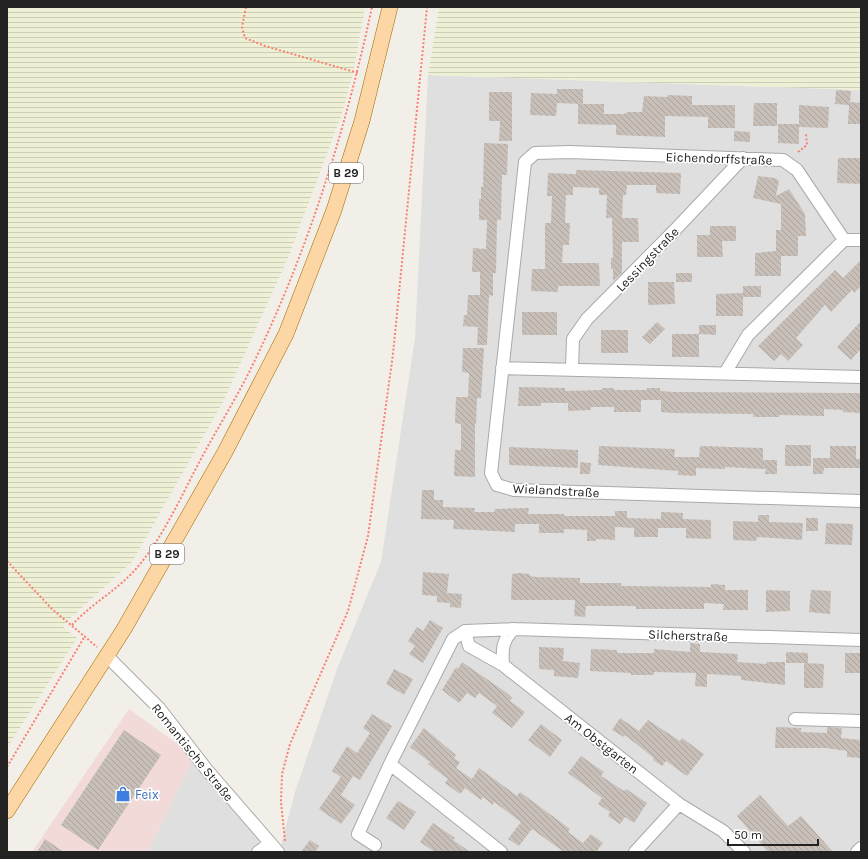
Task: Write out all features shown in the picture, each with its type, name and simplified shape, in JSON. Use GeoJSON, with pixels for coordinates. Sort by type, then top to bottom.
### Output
{"type":"FeatureCollection","features":[{"type":"Feature","properties":{"kind":"main road","name":"B 29"},"geometry":{"type":"LineString","coordinates":[[7,811],[106,654],[124,629],[202,493],[286,334],[334,210],[362,122],[390,7]]}},
{"type":"Feature","properties":{"kind":"street","name":"Wielandstraße"},"geometry":{"type":"LineString","coordinates":[[562,153],[535,153],[525,162],[492,473],[497,485],[514,490],[861,501]]}},
{"type":"Feature","properties":{"kind":"street","name":"Eichendorffstraße"},"geometry":{"type":"LineString","coordinates":[[562,153],[783,160],[797,170],[844,240]]}},
{"type":"Feature","properties":{"kind":"street","name":"Lessingstraße"},"geometry":{"type":"LineString","coordinates":[[572,369],[573,339],[587,319],[675,230],[743,158]]}},
{"type":"Feature","properties":{"kind":"street"},"geometry":{"type":"LineString","coordinates":[[725,373],[748,335],[844,240],[861,240]]}},
{"type":"Feature","properties":{"kind":"street"},"geometry":{"type":"LineString","coordinates":[[502,368],[861,377]]}},
{"type":"Feature","properties":{"kind":"street"},"geometry":{"type":"LineString","coordinates":[[503,665],[502,649],[507,635],[514,629]]}},
{"type":"Feature","properties":{"kind":"street","name":"Silcherstraße"},"geometry":{"type":"LineString","coordinates":[[465,631],[514,629],[861,640]]}},
{"type":"Feature","properties":{"kind":"street"},"geometry":{"type":"LineString","coordinates":[[375,845],[358,834],[390,764],[454,639],[465,631]]}},
{"type":"Feature","properties":{"kind":"street","name":"Am Obstgarten"},"geometry":{"type":"LineString","coordinates":[[465,631],[469,646],[503,665],[679,804],[723,830],[744,852]]}},
{"type":"Feature","properties":{"kind":"street","name":"Romantische Straße"},"geometry":{"type":"LineString","coordinates":[[106,654],[159,708],[184,743],[278,848]]}},
{"type":"Feature","properties":{"kind":"street"},"geometry":{"type":"LineString","coordinates":[[795,719],[861,721]]}},
{"type":"Feature","properties":{"kind":"street"},"geometry":{"type":"LineString","coordinates":[[390,764],[501,852]]}},
{"type":"Feature","properties":{"kind":"street"},"geometry":{"type":"LineString","coordinates":[[635,852],[679,804]]}},
{"type":"Feature","properties":{"kind":"street"},"geometry":{"type":"LineString","coordinates":[[258,852],[278,848]]}},
{"type":"Feature","properties":{"kind":"street"},"geometry":{"type":"LineString","coordinates":[[857,852],[861,848]]}},
{"type":"Feature","properties":{"kind":"path"},"geometry":{"type":"LineString","coordinates":[[246,7],[242,27],[245,38],[264,46],[358,73]]}},
{"type":"Feature","properties":{"kind":"path"},"geometry":{"type":"LineString","coordinates":[[72,626],[83,613],[112,593],[135,569],[159,536],[255,360],[297,261],[334,154],[358,73],[372,7]]}},
{"type":"Feature","properties":{"kind":"path"},"geometry":{"type":"LineString","coordinates":[[278,848],[283,836],[281,802],[282,774],[290,744],[348,611],[368,536],[393,354],[427,7]]}},
{"type":"Feature","properties":{"kind":"path"},"geometry":{"type":"LineString","coordinates":[[798,152],[807,145],[806,134]]}},
{"type":"Feature","properties":{"kind":"path"},"geometry":{"type":"LineString","coordinates":[[7,561],[52,609],[106,654]]}},
{"type":"Feature","properties":{"kind":"path"},"geometry":{"type":"LineString","coordinates":[[7,767],[85,636]]}},
{"type":"Feature","properties":{"kind":"shaded area"},"geometry":{"type":"Polygon","coordinates":[[[428,75],[861,90],[861,852],[148,852],[194,756],[281,845],[295,792],[337,669],[381,562],[415,338],[428,75]]]}},
{"type":"Feature","properties":{"kind":"shaded area"},"geometry":{"type":"Polygon","coordinates":[[[129,709],[194,756],[148,852],[32,852],[129,709]]]}},
{"type":"Feature","properties":{"kind":"green space"},"geometry":{"type":"Polygon","coordinates":[[[7,7],[365,7],[353,74],[341,116],[288,258],[223,402],[132,562],[62,626],[77,638],[7,748],[7,7]]]}},
{"type":"Feature","properties":{"kind":"green space"},"geometry":{"type":"Polygon","coordinates":[[[439,7],[861,7],[861,90],[428,75],[439,7]]]}},
{"type":"Feature","properties":{"kind":"building"},"geometry":{"type":"Polygon","coordinates":[[[557,89],[583,89],[583,104],[557,103],[556,116],[530,115],[531,93],[557,94],[557,89]]]}},
{"type":"Feature","properties":{"kind":"building"},"geometry":{"type":"Polygon","coordinates":[[[836,90],[851,91],[850,102],[861,103],[861,124],[848,124],[849,105],[835,104],[836,90]]]}},
{"type":"Feature","properties":{"kind":"building"},"geometry":{"type":"Polygon","coordinates":[[[489,92],[512,92],[512,141],[499,141],[500,121],[489,121],[489,92]]]}},
{"type":"Feature","properties":{"kind":"building"},"geometry":{"type":"Polygon","coordinates":[[[668,95],[692,96],[692,105],[735,105],[735,128],[708,128],[708,117],[665,116],[665,137],[616,135],[616,125],[578,124],[578,104],[604,104],[604,114],[624,114],[628,112],[642,112],[644,96],[667,97],[668,95]]]}},
{"type":"Feature","properties":{"kind":"building"},"geometry":{"type":"Polygon","coordinates":[[[754,103],[777,103],[777,126],[753,126],[754,103]]]}},
{"type":"Feature","properties":{"kind":"building"},"geometry":{"type":"Polygon","coordinates":[[[799,105],[829,107],[828,128],[799,127],[799,144],[778,143],[778,124],[799,124],[799,105]]]}},
{"type":"Feature","properties":{"kind":"building"},"geometry":{"type":"Polygon","coordinates":[[[734,131],[750,132],[750,142],[734,141],[734,131]]]}},
{"type":"Feature","properties":{"kind":"building"},"geometry":{"type":"Polygon","coordinates":[[[484,143],[508,144],[507,175],[502,175],[501,220],[497,220],[496,273],[493,273],[493,296],[489,295],[487,345],[477,345],[478,327],[463,326],[464,315],[467,315],[468,295],[480,295],[480,272],[472,272],[473,248],[486,249],[487,220],[479,220],[479,199],[481,199],[481,187],[483,187],[484,143]]]}},
{"type":"Feature","properties":{"kind":"building"},"geometry":{"type":"Polygon","coordinates":[[[838,158],[861,158],[861,184],[837,183],[838,158]]]}},
{"type":"Feature","properties":{"kind":"building"},"geometry":{"type":"Polygon","coordinates":[[[576,170],[681,173],[680,194],[656,193],[656,185],[627,185],[626,195],[623,195],[622,218],[638,218],[639,242],[622,242],[622,273],[613,281],[613,269],[611,269],[611,258],[613,258],[612,218],[606,218],[607,195],[599,195],[599,188],[573,187],[573,195],[566,195],[565,223],[570,223],[569,245],[563,245],[562,263],[599,263],[600,286],[558,286],[558,292],[531,291],[532,269],[545,269],[545,223],[551,223],[552,196],[547,196],[548,173],[576,174],[576,170]]]}},
{"type":"Feature","properties":{"kind":"building"},"geometry":{"type":"Polygon","coordinates":[[[758,176],[775,178],[779,181],[776,196],[789,189],[805,214],[806,236],[798,236],[798,256],[781,256],[781,276],[755,276],[755,253],[776,251],[776,230],[781,230],[781,204],[753,198],[758,176]]]}},
{"type":"Feature","properties":{"kind":"building"},"geometry":{"type":"Polygon","coordinates":[[[710,226],[736,226],[736,241],[722,241],[723,257],[697,257],[697,235],[710,235],[710,226]]]}},
{"type":"Feature","properties":{"kind":"building"},"geometry":{"type":"Polygon","coordinates":[[[861,260],[861,286],[854,293],[852,290],[831,312],[825,305],[796,338],[803,345],[788,361],[781,354],[774,361],[758,346],[835,270],[843,278],[861,260]]]}},
{"type":"Feature","properties":{"kind":"building"},"geometry":{"type":"Polygon","coordinates":[[[676,273],[692,273],[692,282],[676,282],[676,273]]]}},
{"type":"Feature","properties":{"kind":"building"},"geometry":{"type":"Polygon","coordinates":[[[648,282],[674,282],[675,304],[648,305],[648,282]]]}},
{"type":"Feature","properties":{"kind":"building"},"geometry":{"type":"Polygon","coordinates":[[[743,286],[761,286],[761,297],[743,297],[743,316],[716,316],[716,294],[743,293],[743,286]]]}},
{"type":"Feature","properties":{"kind":"building"},"geometry":{"type":"Polygon","coordinates":[[[522,312],[557,312],[557,335],[522,335],[522,312]]]}},
{"type":"Feature","properties":{"kind":"building"},"geometry":{"type":"Polygon","coordinates":[[[861,321],[861,349],[851,360],[837,347],[861,321]]]}},
{"type":"Feature","properties":{"kind":"building"},"geometry":{"type":"Polygon","coordinates":[[[657,322],[665,329],[650,344],[642,337],[657,322]]]}},
{"type":"Feature","properties":{"kind":"building"},"geometry":{"type":"Polygon","coordinates":[[[699,325],[716,325],[716,335],[699,334],[699,325]]]}},
{"type":"Feature","properties":{"kind":"building"},"geometry":{"type":"Polygon","coordinates":[[[601,330],[628,330],[628,353],[601,353],[601,330]]]}},
{"type":"Feature","properties":{"kind":"building"},"geometry":{"type":"Polygon","coordinates":[[[672,334],[699,334],[699,357],[672,357],[672,334]]]}},
{"type":"Feature","properties":{"kind":"building"},"geometry":{"type":"Polygon","coordinates":[[[463,348],[484,348],[481,398],[477,398],[475,424],[475,477],[454,476],[455,450],[461,450],[461,424],[455,423],[456,397],[468,397],[469,373],[462,372],[463,348]]]}},
{"type":"Feature","properties":{"kind":"building"},"geometry":{"type":"Polygon","coordinates":[[[519,387],[565,388],[565,391],[602,390],[602,388],[614,388],[614,390],[647,390],[647,388],[660,388],[660,391],[675,392],[861,393],[861,413],[824,409],[824,416],[779,415],[779,417],[753,417],[753,414],[674,413],[661,412],[661,400],[641,400],[641,412],[614,412],[614,407],[591,407],[591,410],[568,411],[568,403],[541,403],[541,406],[518,406],[519,387]]]}},
{"type":"Feature","properties":{"kind":"building"},"geometry":{"type":"Polygon","coordinates":[[[785,445],[811,445],[811,466],[785,466],[785,445]]]}},
{"type":"Feature","properties":{"kind":"building"},"geometry":{"type":"Polygon","coordinates":[[[599,446],[675,449],[674,457],[699,457],[700,446],[763,448],[763,460],[777,460],[777,474],[765,474],[766,469],[725,467],[725,469],[696,468],[696,476],[678,475],[678,471],[598,465],[599,446]]]}},
{"type":"Feature","properties":{"kind":"building"},"geometry":{"type":"Polygon","coordinates":[[[830,446],[856,446],[856,459],[861,459],[861,468],[824,468],[823,474],[813,474],[813,458],[830,458],[830,446]]]}},
{"type":"Feature","properties":{"kind":"building"},"geometry":{"type":"Polygon","coordinates":[[[509,447],[578,450],[578,468],[509,465],[509,447]]]}},
{"type":"Feature","properties":{"kind":"building"},"geometry":{"type":"Polygon","coordinates":[[[580,462],[591,463],[590,474],[580,474],[580,462]]]}},
{"type":"Feature","properties":{"kind":"building"},"geometry":{"type":"Polygon","coordinates":[[[422,490],[434,490],[434,500],[443,500],[443,507],[475,508],[474,512],[494,512],[495,509],[529,508],[528,514],[615,516],[615,511],[627,511],[627,518],[661,519],[661,512],[683,513],[683,519],[711,520],[711,539],[686,538],[686,528],[658,528],[658,537],[634,537],[634,528],[615,527],[615,540],[596,539],[596,541],[587,541],[587,530],[564,529],[564,533],[539,533],[539,524],[515,524],[515,532],[453,529],[454,520],[421,519],[422,490]]]}},
{"type":"Feature","properties":{"kind":"building"},"geometry":{"type":"Polygon","coordinates":[[[758,515],[769,515],[769,522],[803,523],[802,540],[757,537],[756,541],[733,540],[733,521],[758,522],[758,515]]]}},
{"type":"Feature","properties":{"kind":"building"},"geometry":{"type":"Polygon","coordinates":[[[806,518],[818,518],[818,531],[806,531],[806,518]]]}},
{"type":"Feature","properties":{"kind":"building"},"geometry":{"type":"Polygon","coordinates":[[[826,523],[853,524],[852,545],[825,544],[826,523]]]}},
{"type":"Feature","properties":{"kind":"building"},"geometry":{"type":"Polygon","coordinates":[[[423,572],[449,574],[447,593],[462,594],[461,608],[450,607],[450,603],[437,602],[437,596],[422,595],[423,572]]]}},
{"type":"Feature","properties":{"kind":"building"},"geometry":{"type":"Polygon","coordinates":[[[512,574],[530,574],[530,576],[537,577],[580,578],[580,583],[621,583],[621,586],[711,587],[711,584],[725,585],[725,590],[748,590],[748,610],[723,610],[724,604],[704,603],[704,609],[636,609],[636,606],[586,606],[585,617],[574,616],[575,600],[511,600],[512,574]]]}},
{"type":"Feature","properties":{"kind":"building"},"geometry":{"type":"Polygon","coordinates":[[[766,590],[790,591],[790,611],[766,612],[766,590]]]}},
{"type":"Feature","properties":{"kind":"building"},"geometry":{"type":"Polygon","coordinates":[[[811,590],[831,591],[830,614],[809,612],[811,590]]]}},
{"type":"Feature","properties":{"kind":"building"},"geometry":{"type":"Polygon","coordinates":[[[430,620],[443,628],[423,663],[409,654],[415,646],[408,641],[417,627],[423,631],[430,620]]]}},
{"type":"Feature","properties":{"kind":"building"},"geometry":{"type":"Polygon","coordinates":[[[690,643],[700,644],[700,652],[738,654],[737,662],[766,664],[766,662],[785,662],[785,685],[741,680],[741,676],[707,674],[707,687],[695,686],[696,673],[654,672],[654,675],[631,675],[631,673],[590,671],[591,649],[617,650],[617,653],[654,653],[654,649],[690,652],[690,643]]]}},
{"type":"Feature","properties":{"kind":"building"},"geometry":{"type":"Polygon","coordinates":[[[539,647],[564,648],[563,661],[580,663],[578,678],[554,676],[554,670],[539,669],[539,647]]]}},
{"type":"Feature","properties":{"kind":"building"},"geometry":{"type":"Polygon","coordinates":[[[786,652],[808,653],[808,663],[786,663],[786,652]]]}},
{"type":"Feature","properties":{"kind":"building"},"geometry":{"type":"Polygon","coordinates":[[[845,653],[861,653],[861,673],[845,673],[845,653]]]}},
{"type":"Feature","properties":{"kind":"building"},"geometry":{"type":"Polygon","coordinates":[[[462,662],[507,693],[512,698],[510,701],[525,712],[512,728],[492,713],[497,706],[479,693],[475,698],[467,693],[459,703],[442,690],[456,667],[458,669],[462,662]]]}},
{"type":"Feature","properties":{"kind":"building"},"geometry":{"type":"Polygon","coordinates":[[[804,663],[824,664],[823,688],[804,688],[804,663]]]}},
{"type":"Feature","properties":{"kind":"building"},"geometry":{"type":"Polygon","coordinates":[[[394,669],[413,679],[404,695],[386,684],[394,669]]]}},
{"type":"Feature","properties":{"kind":"building"},"geometry":{"type":"Polygon","coordinates":[[[372,714],[392,726],[360,780],[353,776],[341,795],[355,805],[341,824],[319,809],[341,777],[332,771],[347,746],[357,753],[370,733],[363,728],[372,714]]]}},
{"type":"Feature","properties":{"kind":"building"},"geometry":{"type":"Polygon","coordinates":[[[620,718],[639,731],[648,720],[680,741],[682,738],[704,754],[687,776],[666,761],[662,766],[625,735],[624,737],[612,730],[620,718]]]}},
{"type":"Feature","properties":{"kind":"building"},"geometry":{"type":"Polygon","coordinates":[[[541,724],[562,740],[550,757],[528,740],[541,724]]]}},
{"type":"Feature","properties":{"kind":"building"},"geometry":{"type":"Polygon","coordinates":[[[776,727],[801,728],[801,732],[827,733],[827,727],[842,728],[841,738],[861,740],[861,758],[847,757],[847,751],[826,748],[775,748],[776,727]]]}},
{"type":"Feature","properties":{"kind":"building"},"geometry":{"type":"Polygon","coordinates":[[[424,728],[456,755],[454,758],[460,762],[456,768],[472,779],[479,768],[517,796],[520,792],[570,829],[568,832],[583,843],[591,834],[603,843],[596,852],[564,852],[532,829],[519,846],[508,839],[521,822],[494,802],[493,805],[483,797],[481,800],[465,788],[460,794],[445,783],[448,779],[428,764],[430,762],[410,747],[424,728]]]}},
{"type":"Feature","properties":{"kind":"building"},"geometry":{"type":"Polygon","coordinates":[[[124,730],[161,755],[98,850],[61,825],[124,730]]]}},
{"type":"Feature","properties":{"kind":"building"},"geometry":{"type":"Polygon","coordinates":[[[581,756],[604,772],[601,776],[624,791],[626,789],[647,803],[634,823],[625,817],[620,824],[608,816],[610,812],[598,804],[602,798],[568,773],[581,756]]]}},
{"type":"Feature","properties":{"kind":"building"},"geometry":{"type":"Polygon","coordinates":[[[760,795],[788,826],[801,816],[833,852],[768,852],[737,816],[760,795]]]}},
{"type":"Feature","properties":{"kind":"building"},"geometry":{"type":"Polygon","coordinates":[[[398,801],[416,812],[404,830],[386,818],[398,801]]]}},
{"type":"Feature","properties":{"kind":"building"},"geometry":{"type":"Polygon","coordinates":[[[433,823],[455,838],[453,840],[470,852],[435,852],[420,842],[433,823]]]}},
{"type":"Feature","properties":{"kind":"building"},"geometry":{"type":"Polygon","coordinates":[[[45,839],[64,852],[37,852],[45,839]]]}},
{"type":"Feature","properties":{"kind":"building"},"geometry":{"type":"Polygon","coordinates":[[[310,840],[319,846],[315,852],[301,852],[310,840]]]}},
{"type":"Feature","properties":{"kind":"place","name":"Feix"},"geometry":{"type":"Point","coordinates":[123,794]}}]}
